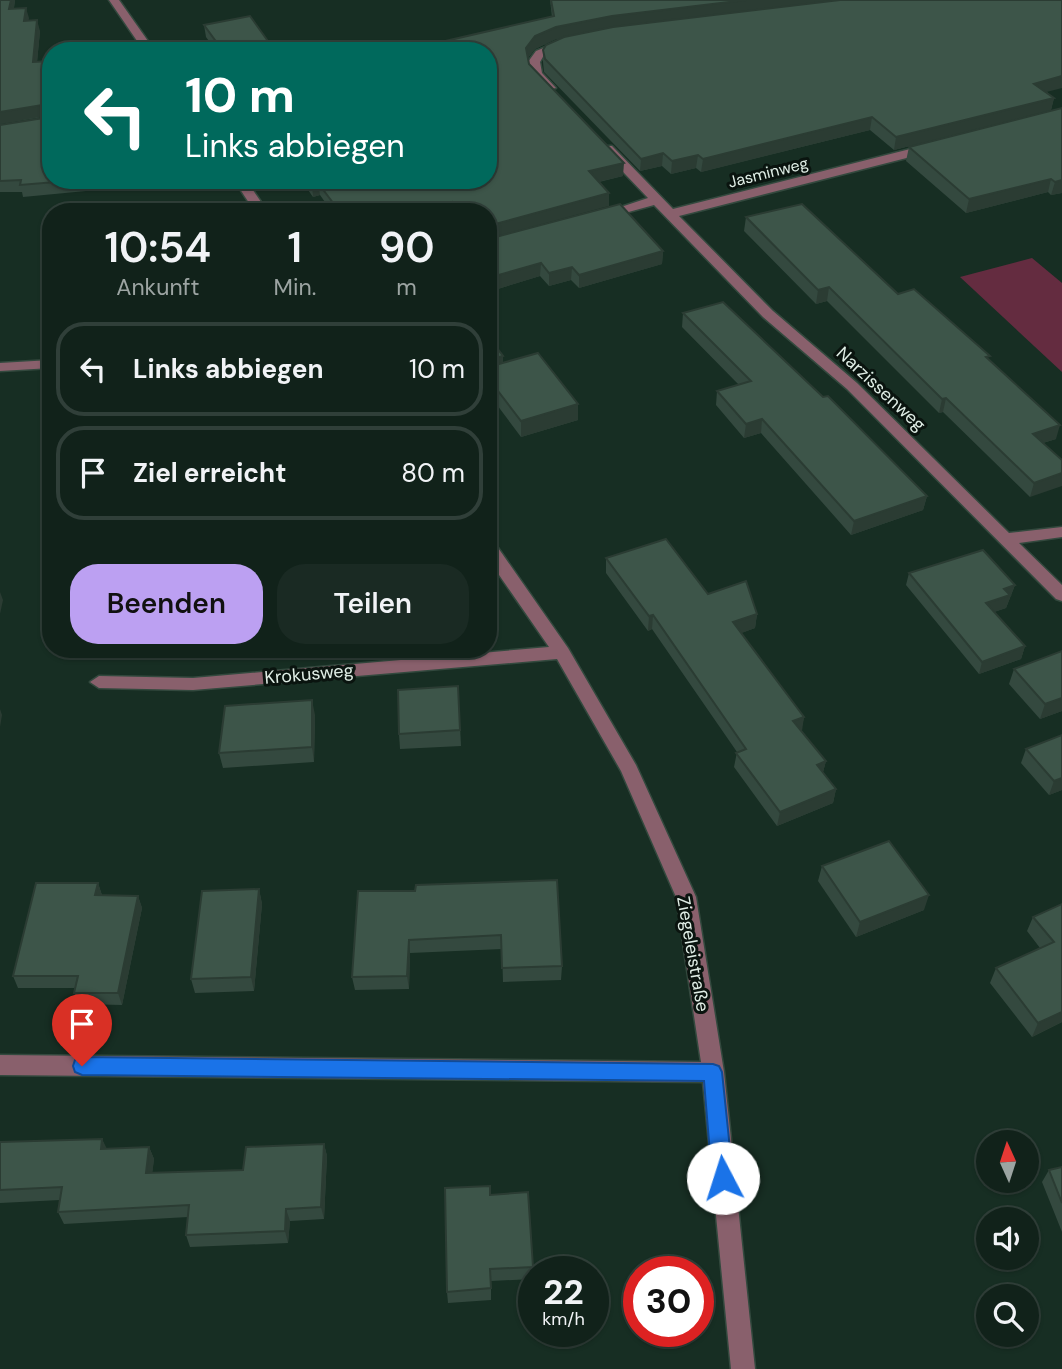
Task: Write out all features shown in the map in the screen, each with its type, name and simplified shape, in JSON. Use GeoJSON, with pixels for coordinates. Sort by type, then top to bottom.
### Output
{"type":"FeatureCollection","features":[{"type":"Feature","properties":{"kind":"street"},"geometry":{"type":"LineString","coordinates":[[114,0],[144,42]]}},
{"type":"Feature","properties":{"kind":"street"},"geometry":{"type":"LineString","coordinates":[[555,93],[536,74],[534,62],[540,53],[573,42]]}},
{"type":"Feature","properties":{"kind":"street"},"geometry":{"type":"LineString","coordinates":[[601,142],[670,215]]}},
{"type":"Feature","properties":{"kind":"street","name":"Jasminweg"},"geometry":{"type":"LineString","coordinates":[[670,215],[945,144]]}},
{"type":"Feature","properties":{"kind":"street"},"geometry":{"type":"LineString","coordinates":[[592,218],[657,200]]}},
{"type":"Feature","properties":{"kind":"street","name":"Narzissenweg"},"geometry":{"type":"LineString","coordinates":[[670,215],[768,314],[852,386],[1062,595]]}},
{"type":"Feature","properties":{"kind":"street"},"geometry":{"type":"LineString","coordinates":[[0,368],[42,365]]}},
{"type":"Feature","properties":{"kind":"street"},"geometry":{"type":"LineString","coordinates":[[1007,539],[1062,532]]}},
{"type":"Feature","properties":{"kind":"street","name":"Ziegeleistraße"},"geometry":{"type":"LineString","coordinates":[[497,559],[562,652],[629,770],[686,897],[713,1072],[743,1369]]}},
{"type":"Feature","properties":{"kind":"street","name":"Krokusweg"},"geometry":{"type":"LineString","coordinates":[[497,658],[562,652]]}},
{"type":"Feature","properties":{"kind":"street","name":"Krokusweg"},"geometry":{"type":"LineString","coordinates":[[99,682],[193,684],[493,658]]}},
{"type":"Feature","properties":{"kind":"street"},"geometry":{"type":"LineString","coordinates":[[0,1065],[713,1072]]}},
{"type":"Feature","properties":{"kind":"shaded area"},"geometry":{"type":"Polygon","coordinates":[[[1032,258],[1062,283],[1062,372],[960,277],[1032,258]]]}},
{"type":"Feature","properties":{"kind":"building"},"geometry":{"type":"Polygon","coordinates":[[[0,0],[11,0],[9,9],[26,8],[24,21],[37,20],[33,62],[42,62],[42,105],[0,112],[0,0]]]}},
{"type":"Feature","properties":{"kind":"building"},"geometry":{"type":"Polygon","coordinates":[[[551,0],[746,0],[612,16],[556,27],[535,36],[526,48],[529,64],[624,163],[589,171],[609,193],[497,224],[497,203],[333,203],[323,189],[497,189],[497,42],[441,42],[554,16],[551,0]]]}},
{"type":"Feature","properties":{"kind":"building"},"geometry":{"type":"Polygon","coordinates":[[[840,0],[1062,0],[1062,76],[1034,84],[1054,98],[896,137],[872,117],[703,159],[698,155],[672,161],[663,153],[641,159],[545,59],[543,50],[546,45],[564,37],[613,27],[840,0]]]}},
{"type":"Feature","properties":{"kind":"building"},"geometry":{"type":"Polygon","coordinates":[[[250,16],[269,42],[216,42],[204,25],[250,16]]]}},
{"type":"Feature","properties":{"kind":"building"},"geometry":{"type":"Polygon","coordinates":[[[1062,108],[1062,180],[1055,182],[1051,179],[969,199],[909,147],[1062,108]]]}},
{"type":"Feature","properties":{"kind":"building"},"geometry":{"type":"Polygon","coordinates":[[[42,118],[42,183],[20,185],[21,180],[0,181],[0,125],[42,118]]]}},
{"type":"Feature","properties":{"kind":"building"},"geometry":{"type":"Polygon","coordinates":[[[620,204],[663,251],[579,275],[572,267],[549,273],[541,263],[497,275],[497,237],[620,204]]]}},
{"type":"Feature","properties":{"kind":"building"},"geometry":{"type":"Polygon","coordinates":[[[802,204],[898,294],[914,289],[990,356],[986,357],[1060,425],[1033,434],[1062,460],[1062,473],[1034,483],[946,398],[942,399],[829,287],[818,290],[746,217],[802,204]]]}},
{"type":"Feature","properties":{"kind":"building"},"geometry":{"type":"Polygon","coordinates":[[[723,302],[823,397],[828,396],[927,496],[854,521],[762,419],[746,424],[717,391],[751,381],[683,313],[723,302]]]}},
{"type":"Feature","properties":{"kind":"building"},"geometry":{"type":"Polygon","coordinates":[[[538,353],[578,404],[521,421],[497,390],[497,364],[538,353]]]}},
{"type":"Feature","properties":{"kind":"building"},"geometry":{"type":"Polygon","coordinates":[[[666,539],[708,594],[746,581],[757,614],[733,622],[804,717],[793,721],[826,761],[817,765],[836,789],[780,812],[736,753],[746,749],[653,615],[649,616],[606,558],[666,539]]]}},
{"type":"Feature","properties":{"kind":"building"},"geometry":{"type":"Polygon","coordinates":[[[983,550],[1015,585],[1004,589],[1010,595],[986,603],[1025,646],[982,662],[909,573],[983,550]]]}},
{"type":"Feature","properties":{"kind":"building"},"geometry":{"type":"Polygon","coordinates":[[[1062,651],[1062,698],[1045,704],[1014,669],[1062,651]]]}},
{"type":"Feature","properties":{"kind":"building"},"geometry":{"type":"Polygon","coordinates":[[[458,686],[460,730],[399,734],[398,690],[458,686]]]}},
{"type":"Feature","properties":{"kind":"building"},"geometry":{"type":"Polygon","coordinates":[[[312,700],[312,747],[219,753],[225,706],[312,700]]]}},
{"type":"Feature","properties":{"kind":"building"},"geometry":{"type":"Polygon","coordinates":[[[1062,735],[1062,778],[1054,781],[1026,749],[1062,735]]]}},
{"type":"Feature","properties":{"kind":"building"},"geometry":{"type":"Polygon","coordinates":[[[889,841],[929,895],[860,922],[822,866],[889,841]]]}},
{"type":"Feature","properties":{"kind":"building"},"geometry":{"type":"Polygon","coordinates":[[[557,880],[562,966],[502,968],[501,935],[409,940],[407,976],[352,977],[358,891],[415,891],[416,885],[557,880]]]}},
{"type":"Feature","properties":{"kind":"building"},"geometry":{"type":"Polygon","coordinates":[[[36,883],[98,883],[95,895],[138,896],[118,993],[74,993],[78,976],[13,976],[36,883]]]}},
{"type":"Feature","properties":{"kind":"building"},"geometry":{"type":"Polygon","coordinates":[[[259,889],[251,977],[191,979],[202,891],[259,889]]]}},
{"type":"Feature","properties":{"kind":"building"},"geometry":{"type":"Polygon","coordinates":[[[1062,904],[1062,1012],[1038,1023],[996,968],[1054,942],[1033,917],[1062,904]]]}},
{"type":"Feature","properties":{"kind":"building"},"geometry":{"type":"Polygon","coordinates":[[[102,1139],[101,1149],[149,1147],[146,1173],[243,1170],[246,1147],[324,1144],[321,1207],[286,1209],[285,1231],[186,1235],[189,1205],[58,1212],[62,1187],[0,1190],[0,1142],[102,1139]]]}},
{"type":"Feature","properties":{"kind":"building"},"geometry":{"type":"Polygon","coordinates":[[[1062,1167],[1062,1203],[1049,1170],[1062,1167]]]}},
{"type":"Feature","properties":{"kind":"building"},"geometry":{"type":"Polygon","coordinates":[[[490,1186],[490,1195],[528,1192],[532,1256],[518,1256],[518,1268],[490,1269],[491,1288],[447,1292],[445,1188],[490,1186]]]}},
{"type":"Feature","properties":{"kind":"route"},"geometry":{"type":"LineString","coordinates":[[82,1066],[713,1072],[723,1178]]}}]}
